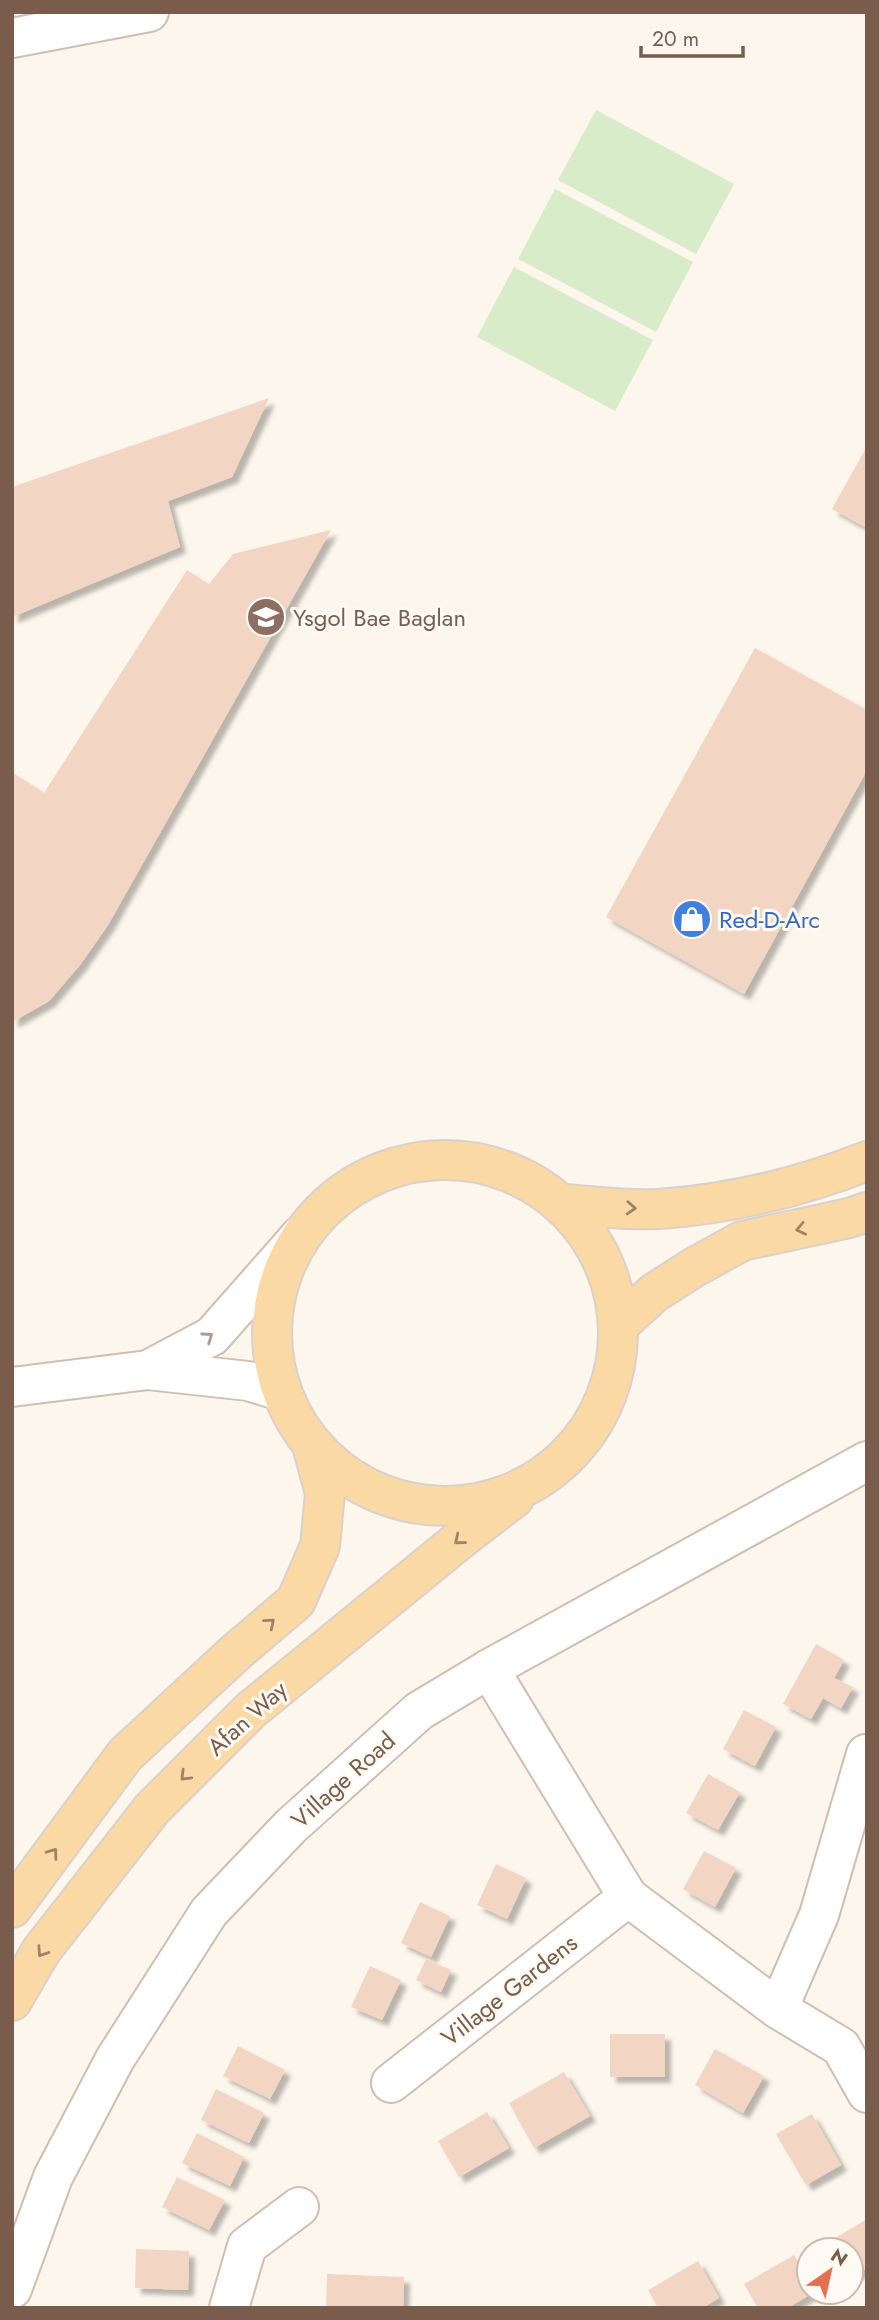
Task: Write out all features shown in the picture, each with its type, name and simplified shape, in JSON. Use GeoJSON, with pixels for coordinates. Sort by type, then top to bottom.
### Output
{"type":"FeatureCollection","features":[{"type":"Feature","properties":{"kind":"main road"},"geometry":{"type":"LineString","coordinates":[[533,1484],[488,1502],[440,1507],[392,1499],[348,1478],[312,1445],[294,1420],[281,1391],[271,1338],[278,1284],[300,1235],[342,1192],[395,1166],[454,1159],[512,1172],[563,1204],[657,1209],[736,1199],[827,1177],[867,1161]]}},
{"type":"Feature","properties":{"kind":"main road","name":"Afan Way"},"geometry":{"type":"LineString","coordinates":[[12,2001],[41,1951],[152,1809],[241,1720],[462,1538],[571,1455],[599,1416],[616,1371],[620,1324],[612,1279],[592,1239],[563,1204]]}},
{"type":"Feature","properties":{"kind":"main road"},"geometry":{"type":"LineString","coordinates":[[620,1324],[654,1293],[742,1241],[867,1212]]}},
{"type":"Feature","properties":{"kind":"main road"},"geometry":{"type":"LineString","coordinates":[[12,1908],[125,1755],[235,1653],[296,1601],[320,1546],[325,1493],[312,1445]]}},
{"type":"Feature","properties":{"kind":"street"},"geometry":{"type":"LineString","coordinates":[[12,38],[149,12]]}},
{"type":"Feature","properties":{"kind":"street"},"geometry":{"type":"LineString","coordinates":[[148,1370],[212,1336],[300,1235]]}},
{"type":"Feature","properties":{"kind":"street"},"geometry":{"type":"LineString","coordinates":[[12,1387],[148,1370],[248,1381],[281,1391]]}},
{"type":"Feature","properties":{"kind":"street","name":"Village Road"},"geometry":{"type":"LineString","coordinates":[[12,2289],[53,2177],[115,2059],[209,1912],[291,1826],[419,1711],[489,1669],[867,1461]]}},
{"type":"Feature","properties":{"kind":"street"},"geometry":{"type":"LineString","coordinates":[[489,1669],[628,1897],[778,2009],[841,2047],[867,2093]]}},
{"type":"Feature","properties":{"kind":"street"},"geometry":{"type":"LineString","coordinates":[[778,2009],[819,1915],[859,1810],[866,1754]]}},
{"type":"Feature","properties":{"kind":"street","name":"Village Gardens"},"geometry":{"type":"LineString","coordinates":[[391,2083],[628,1897]]}},
{"type":"Feature","properties":{"kind":"street"},"geometry":{"type":"LineString","coordinates":[[229,2308],[247,2246],[299,2207]]}},
{"type":"Feature","properties":{"kind":"green space"},"geometry":{"type":"Polygon","coordinates":[[[596,110],[734,184],[696,254],[558,180],[596,110]]]}},
{"type":"Feature","properties":{"kind":"green space"},"geometry":{"type":"Polygon","coordinates":[[[555,189],[693,262],[656,332],[518,259],[555,189]]]}},
{"type":"Feature","properties":{"kind":"green space"},"geometry":{"type":"Polygon","coordinates":[[[514,267],[653,340],[615,411],[477,337],[514,267]]]}},
{"type":"Feature","properties":{"kind":"building"},"geometry":{"type":"Polygon","coordinates":[[[269,398],[232,477],[168,501],[180,547],[12,617],[12,487],[269,398]]]}},
{"type":"Feature","properties":{"kind":"building"},"geometry":{"type":"Polygon","coordinates":[[[867,446],[867,528],[832,509],[867,446]]]}},
{"type":"Feature","properties":{"kind":"building"},"geometry":{"type":"Polygon","coordinates":[[[331,530],[108,925],[80,965],[49,1001],[12,1022],[12,772],[44,793],[187,570],[209,584],[233,554],[331,530]]]}},
{"type":"Feature","properties":{"kind":"building"},"geometry":{"type":"Polygon","coordinates":[[[755,648],[867,710],[867,770],[744,994],[606,917],[755,648]]]}},
{"type":"Feature","properties":{"kind":"building"},"geometry":{"type":"Polygon","coordinates":[[[816,1644],[844,1660],[834,1678],[853,1687],[841,1708],[823,1698],[811,1719],[783,1704],[816,1644]]]}},
{"type":"Feature","properties":{"kind":"building"},"geometry":{"type":"Polygon","coordinates":[[[744,1710],[776,1727],[755,1766],[723,1749],[744,1710]]]}},
{"type":"Feature","properties":{"kind":"building"},"geometry":{"type":"Polygon","coordinates":[[[708,1774],[740,1792],[718,1830],[686,1813],[708,1774]]]}},
{"type":"Feature","properties":{"kind":"building"},"geometry":{"type":"Polygon","coordinates":[[[704,1851],[736,1868],[715,1907],[683,1889],[704,1851]]]}},
{"type":"Feature","properties":{"kind":"building"},"geometry":{"type":"Polygon","coordinates":[[[496,1864],[526,1878],[507,1919],[477,1905],[496,1864]]]}},
{"type":"Feature","properties":{"kind":"building"},"geometry":{"type":"Polygon","coordinates":[[[420,1902],[450,1916],[431,1957],[401,1943],[420,1902]]]}},
{"type":"Feature","properties":{"kind":"building"},"geometry":{"type":"Polygon","coordinates":[[[426,1959],[451,1970],[441,1992],[416,1980],[426,1959]]]}},
{"type":"Feature","properties":{"kind":"building"},"geometry":{"type":"Polygon","coordinates":[[[370,1966],[401,1980],[382,2020],[351,2007],[370,1966]]]}},
{"type":"Feature","properties":{"kind":"building"},"geometry":{"type":"Polygon","coordinates":[[[610,2034],[665,2034],[665,2077],[610,2077],[610,2034]]]}},
{"type":"Feature","properties":{"kind":"building"},"geometry":{"type":"Polygon","coordinates":[[[238,2046],[285,2070],[270,2099],[223,2076],[238,2046]]]}},
{"type":"Feature","properties":{"kind":"building"},"geometry":{"type":"Polygon","coordinates":[[[715,2049],[764,2076],[743,2113],[695,2085],[715,2049]]]}},
{"type":"Feature","properties":{"kind":"building"},"geometry":{"type":"Polygon","coordinates":[[[564,2072],[590,2116],[534,2148],[509,2103],[564,2072]]]}},
{"type":"Feature","properties":{"kind":"building"},"geometry":{"type":"Polygon","coordinates":[[[216,2089],[264,2113],[249,2143],[201,2120],[216,2089]]]}},
{"type":"Feature","properties":{"kind":"building"},"geometry":{"type":"Polygon","coordinates":[[[487,2112],[509,2148],[459,2177],[438,2141],[487,2112]]]}},
{"type":"Feature","properties":{"kind":"building"},"geometry":{"type":"Polygon","coordinates":[[[812,2114],[841,2165],[806,2185],[776,2134],[812,2114]]]}},
{"type":"Feature","properties":{"kind":"building"},"geometry":{"type":"Polygon","coordinates":[[[197,2133],[244,2157],[230,2186],[182,2163],[197,2133]]]}},
{"type":"Feature","properties":{"kind":"building"},"geometry":{"type":"Polygon","coordinates":[[[177,2177],[225,2200],[209,2230],[162,2207],[177,2177]]]}},
{"type":"Feature","properties":{"kind":"building"},"geometry":{"type":"Polygon","coordinates":[[[867,2219],[867,2268],[865,2269],[865,2236],[838,2236],[867,2219]]]}},
{"type":"Feature","properties":{"kind":"building"},"geometry":{"type":"Polygon","coordinates":[[[136,2249],[189,2251],[188,2290],[135,2288],[136,2249]]]}},
{"type":"Feature","properties":{"kind":"building"},"geometry":{"type":"Polygon","coordinates":[[[795,2257],[795,2304],[788,2308],[758,2308],[744,2284],[795,2257]]]}},
{"type":"Feature","properties":{"kind":"building"},"geometry":{"type":"Polygon","coordinates":[[[698,2261],[719,2298],[702,2308],[658,2308],[648,2290],[698,2261]]]}},
{"type":"Feature","properties":{"kind":"building"},"geometry":{"type":"Polygon","coordinates":[[[327,2274],[404,2277],[403,2308],[326,2308],[327,2274]]]}},
{"type":"Feature","properties":{"kind":"place","name":"Ysgol Bae Baglan"},"geometry":{"type":"Point","coordinates":[266,617]}},
{"type":"Feature","properties":{"kind":"place","name":"Red-D-Arc"},"geometry":{"type":"Point","coordinates":[692,919]}}]}
